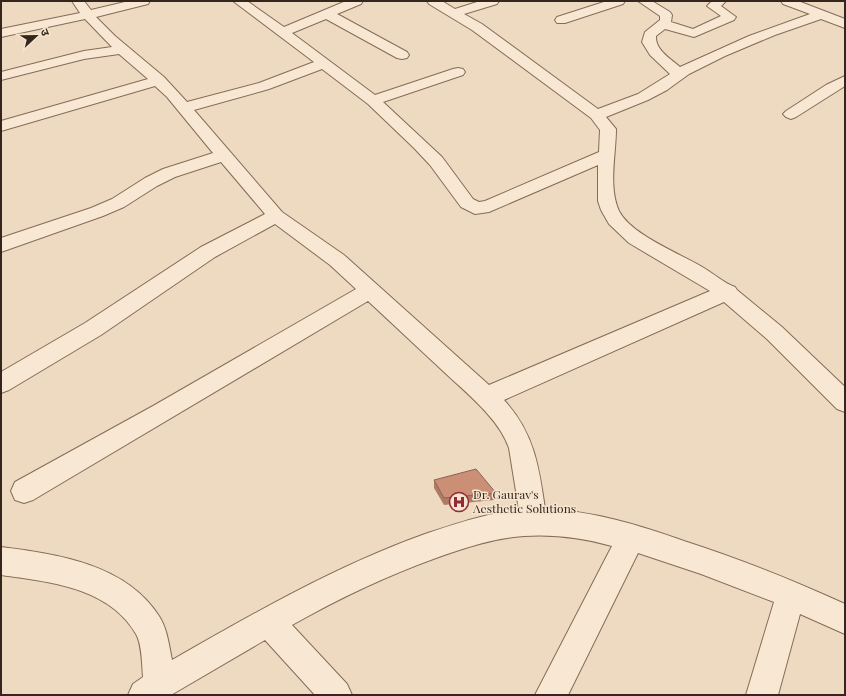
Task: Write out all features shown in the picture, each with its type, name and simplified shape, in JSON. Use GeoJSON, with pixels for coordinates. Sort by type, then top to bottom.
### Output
{"type":"FeatureCollection","features":[{"type":"Feature","properties":{"kind":"street"},"geometry":{"type":"LineString","coordinates":[[1,33],[82,8],[144,1]]}},
{"type":"Feature","properties":{"kind":"street"},"geometry":{"type":"LineString","coordinates":[[239,1],[325,63],[373,101],[420,144],[436,161],[467,203],[475,208],[483,208],[492,205],[606,154]]}},
{"type":"Feature","properties":{"kind":"street"},"geometry":{"type":"LineString","coordinates":[[283,32],[357,1]]}},
{"type":"Feature","properties":{"kind":"street"},"geometry":{"type":"LineString","coordinates":[[433,1],[477,27],[596,115],[608,129],[606,154],[607,196],[610,211],[622,228],[641,242],[696,272],[728,292],[793,351],[845,402]]}},
{"type":"Feature","properties":{"kind":"street"},"geometry":{"type":"LineString","coordinates":[[456,14],[493,1]]}},
{"type":"Feature","properties":{"kind":"street"},"geometry":{"type":"LineString","coordinates":[[561,20],[618,1]]}},
{"type":"Feature","properties":{"kind":"street"},"geometry":{"type":"LineString","coordinates":[[644,1],[666,15],[667,18],[663,24],[650,35],[649,42],[655,52],[684,71]]}},
{"type":"Feature","properties":{"kind":"street"},"geometry":{"type":"LineString","coordinates":[[663,24],[694,33],[700,31],[730,17],[713,6],[720,1]]}},
{"type":"Feature","properties":{"kind":"street"},"geometry":{"type":"LineString","coordinates":[[787,1],[845,24]]}},
{"type":"Feature","properties":{"kind":"street"},"geometry":{"type":"LineString","coordinates":[[82,8],[121,50],[159,80],[276,216],[337,260],[486,398],[508,424],[521,448],[534,522]]}},
{"type":"Feature","properties":{"kind":"street"},"geometry":{"type":"LineString","coordinates":[[327,14],[402,55]]}},
{"type":"Feature","properties":{"kind":"street"},"geometry":{"type":"LineString","coordinates":[[596,115],[638,100],[666,84],[684,71],[744,43],[787,26],[821,15]]}},
{"type":"Feature","properties":{"kind":"street"},"geometry":{"type":"LineString","coordinates":[[1,76],[84,55],[121,50]]}},
{"type":"Feature","properties":{"kind":"street"},"geometry":{"type":"LineString","coordinates":[[184,108],[264,86],[325,63]]}},
{"type":"Feature","properties":{"kind":"street"},"geometry":{"type":"LineString","coordinates":[[373,101],[458,72]]}},
{"type":"Feature","properties":{"kind":"street"},"geometry":{"type":"LineString","coordinates":[[1,126],[159,80]]}},
{"type":"Feature","properties":{"kind":"street"},"geometry":{"type":"LineString","coordinates":[[791,114],[845,80]]}},
{"type":"Feature","properties":{"kind":"street"},"geometry":{"type":"LineString","coordinates":[[1,245],[97,212],[118,203],[151,182],[169,173],[224,155]]}},
{"type":"Feature","properties":{"kind":"street"},"geometry":{"type":"LineString","coordinates":[[1,383],[42,361],[93,329],[208,252],[276,216]]}},
{"type":"Feature","properties":{"kind":"street"},"geometry":{"type":"LineString","coordinates":[[24,491],[371,290]]}},
{"type":"Feature","properties":{"kind":"street"},"geometry":{"type":"LineString","coordinates":[[486,398],[728,292]]}},
{"type":"Feature","properties":{"kind":"street"},"geometry":{"type":"LineString","coordinates":[[1,561],[33,565],[71,573],[104,585],[132,605],[150,628],[152,689],[269,622],[363,572],[428,546],[480,529],[534,522],[584,527],[631,537],[726,568],[791,594],[845,619]]}},
{"type":"Feature","properties":{"kind":"street"},"geometry":{"type":"LineString","coordinates":[[551,695],[631,537]]}},
{"type":"Feature","properties":{"kind":"street"},"geometry":{"type":"LineString","coordinates":[[762,695],[791,594]]}},
{"type":"Feature","properties":{"kind":"street"},"geometry":{"type":"LineString","coordinates":[[269,622],[336,695]]}},
{"type":"Feature","properties":{"kind":"building"},"geometry":{"type":"Polygon","coordinates":[[[476,469],[496,493],[444,498],[434,480],[476,469]]]}},
{"type":"Feature","properties":{"kind":"place","name":"Dr. Gaurav's Aesthetic Solutions"},"geometry":{"type":"Point","coordinates":[459,502]}}]}
